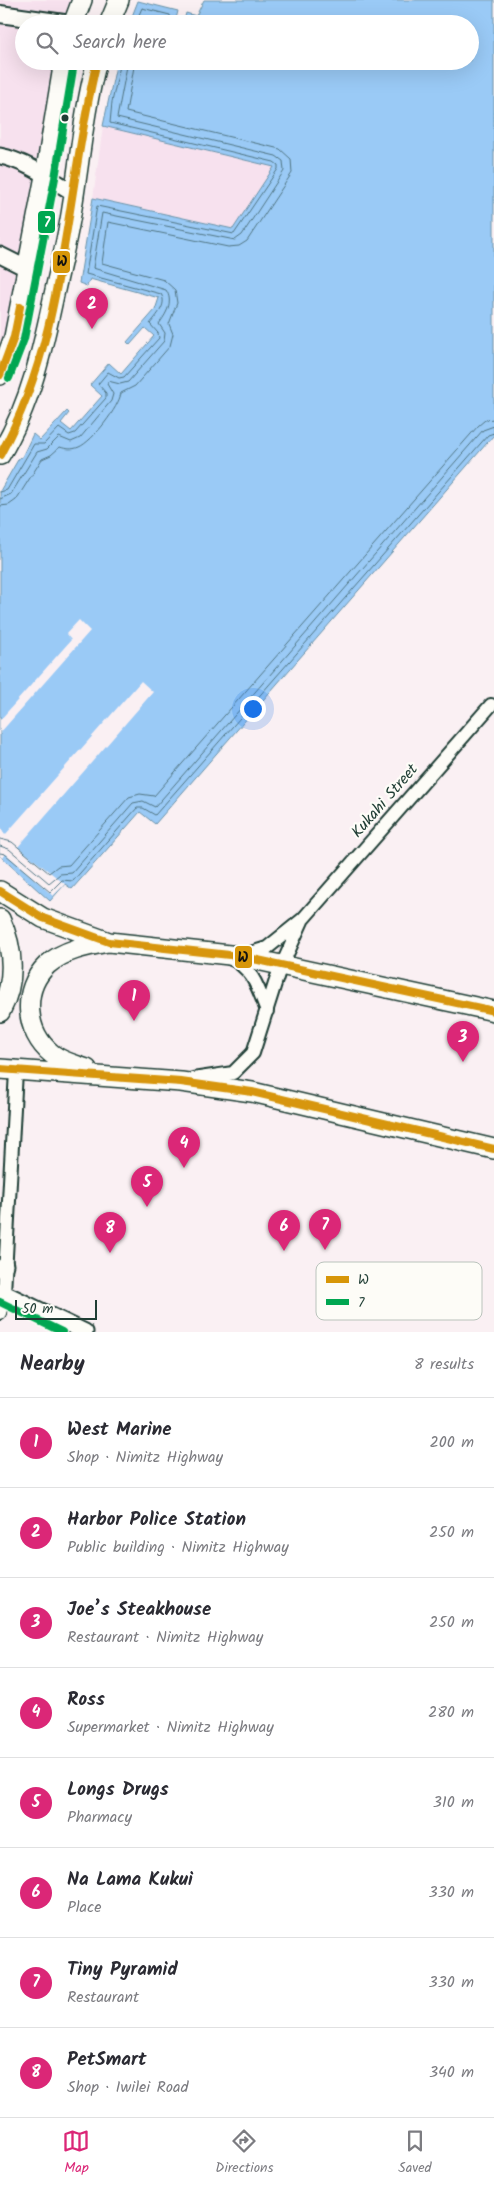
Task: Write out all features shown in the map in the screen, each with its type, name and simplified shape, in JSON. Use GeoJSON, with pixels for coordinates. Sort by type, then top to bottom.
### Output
{"type":"FeatureCollection","features":[{"type":"Feature","properties":{"kind":"main road"},"geometry":{"type":"LineString","coordinates":[[76,15],[82,0]]}},
{"type":"Feature","properties":{"kind":"main road"},"geometry":{"type":"LineString","coordinates":[[113,15],[119,0]]}},
{"type":"Feature","properties":{"kind":"main road"},"geometry":{"type":"LineString","coordinates":[[0,14],[15,17]]}},
{"type":"Feature","properties":{"kind":"main road"},"geometry":{"type":"LineString","coordinates":[[0,375],[14,338],[28,269],[45,176],[60,70]]}},
{"type":"Feature","properties":{"kind":"main road"},"geometry":{"type":"LineString","coordinates":[[0,455],[14,432],[34,382],[44,342],[74,193],[95,70]]}},
{"type":"Feature","properties":{"kind":"main road"},"geometry":{"type":"LineString","coordinates":[[0,892],[43,918],[109,942],[239,956],[284,964],[494,1011]]}},
{"type":"Feature","properties":{"kind":"main road"},"geometry":{"type":"LineString","coordinates":[[0,919],[13,960],[8,991],[0,1012]]}},
{"type":"Feature","properties":{"kind":"main road"},"geometry":{"type":"LineString","coordinates":[[106,1076],[53,1055],[41,1043],[32,1025],[29,1006],[40,974],[48,964],[78,948],[109,942]]}},
{"type":"Feature","properties":{"kind":"main road"},"geometry":{"type":"LineString","coordinates":[[13,960],[40,974]]}},
{"type":"Feature","properties":{"kind":"main road"},"geometry":{"type":"LineString","coordinates":[[8,1070],[181,1082],[261,1094],[494,1149]]}},
{"type":"Feature","properties":{"kind":"street"},"geometry":{"type":"LineString","coordinates":[[0,156],[9,158],[45,176],[74,193]]}},
{"type":"Feature","properties":{"kind":"street"},"geometry":{"type":"LineString","coordinates":[[0,256],[28,269]]}},
{"type":"Feature","properties":{"kind":"street","name":"Kukahi Street"},"geometry":{"type":"LineString","coordinates":[[239,956],[266,948],[303,919],[491,705]]}},
{"type":"Feature","properties":{"kind":"street","name":"Kukahi Street"},"geometry":{"type":"LineString","coordinates":[[181,1082],[210,1076],[224,1076],[240,1068],[253,1053],[284,964],[303,919]]}},
{"type":"Feature","properties":{"kind":"street"},"geometry":{"type":"LineString","coordinates":[[213,953],[234,960],[248,971],[257,984],[267,1011]]}},
{"type":"Feature","properties":{"kind":"street"},"geometry":{"type":"LineString","coordinates":[[0,1313],[8,1070]]}},
{"type":"Feature","properties":{"kind":"street"},"geometry":{"type":"LineString","coordinates":[[2,1292],[85,1332]]}},
{"type":"Feature","properties":{"kind":"shaded area"},"geometry":{"type":"Polygon","coordinates":[[[0,0],[83,0],[77,15],[15,15],[15,70],[62,70],[28,269],[0,350],[0,0]]]}},
{"type":"Feature","properties":{"kind":"shaded area"},"geometry":{"type":"Polygon","coordinates":[[[103,126],[274,167],[233,229],[93,198],[103,126]]]}},
{"type":"Feature","properties":{"kind":"water"},"geometry":{"type":"Polygon","coordinates":[[[204,0],[494,0],[494,435],[155,824],[140,812],[72,889],[65,884],[50,901],[0,856],[0,491],[19,458],[22,457],[33,434],[40,440],[67,411],[69,413],[61,423],[71,431],[102,396],[90,385],[109,363],[121,374],[154,336],[145,328],[130,345],[127,342],[155,310],[159,298],[90,279],[87,286],[79,283],[93,198],[233,229],[274,167],[103,126],[115,70],[479,70],[479,15],[196,15],[204,0]]]}},
{"type":"Feature","properties":{"kind":"water"},"geometry":{"type":"Polygon","coordinates":[[[138,1],[178,11],[177,15],[133,15],[138,1]]]}},
{"type":"Feature","properties":{"kind":"pier"},"geometry":{"type":"Polygon","coordinates":[[[79,620],[90,631],[0,733],[0,720],[71,640],[66,634],[79,620]]]}},
{"type":"Feature","properties":{"kind":"pier"},"geometry":{"type":"Polygon","coordinates":[[[141,681],[153,692],[18,847],[65,884],[53,896],[6,854],[2,858],[0,856],[0,825],[5,835],[141,681]]]}},
{"type":"Feature","properties":{"kind":"transit line","name":"7"},"geometry":{"type":"LineString","coordinates":[[9,378],[24,339],[55,178],[73,70]]}},
{"type":"Feature","properties":{"kind":"transit line","name":"W"},"geometry":{"type":"LineString","coordinates":[[0,455],[22,409],[39,361],[52,312],[62,262],[86,111],[95,70]]}},
{"type":"Feature","properties":{"kind":"transit line","name":"W"},"geometry":{"type":"LineString","coordinates":[[0,375],[14,337],[20,307]]}},
{"type":"Feature","properties":{"kind":"transit line","name":"W"},"geometry":{"type":"LineString","coordinates":[[0,891],[43,918],[109,942],[239,956],[494,1011]]}},
{"type":"Feature","properties":{"kind":"transit line","name":"W"},"geometry":{"type":"LineString","coordinates":[[0,1069],[181,1082],[252,1092],[494,1149]]}},
{"type":"Feature","properties":{"kind":"transit line","name":"7"},"geometry":{"type":"LineString","coordinates":[[0,1302],[62,1332]]}},
{"type":"Feature","properties":{"kind":"place","name":"Harbor Police Station"},"geometry":{"type":"Point","coordinates":[92,329]}},
{"type":"Feature","properties":{"kind":"place","name":"West Marine"},"geometry":{"type":"Point","coordinates":[134,1021]}},
{"type":"Feature","properties":{"kind":"place","name":"Joe’s Steakhouse"},"geometry":{"type":"Point","coordinates":[463,1062]}},
{"type":"Feature","properties":{"kind":"place","name":"Ross"},"geometry":{"type":"Point","coordinates":[184,1168]}},
{"type":"Feature","properties":{"kind":"place","name":"Longs Drugs"},"geometry":{"type":"Point","coordinates":[147,1207]}},
{"type":"Feature","properties":{"kind":"place","name":"Tiny Pyramid"},"geometry":{"type":"Point","coordinates":[325,1250]}},
{"type":"Feature","properties":{"kind":"place","name":"Na Lama Kukui"},"geometry":{"type":"Point","coordinates":[284,1251]}},
{"type":"Feature","properties":{"kind":"place","name":"PetSmart"},"geometry":{"type":"Point","coordinates":[110,1253]}}]}
